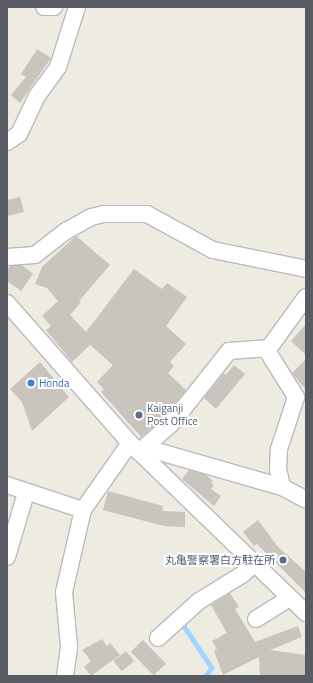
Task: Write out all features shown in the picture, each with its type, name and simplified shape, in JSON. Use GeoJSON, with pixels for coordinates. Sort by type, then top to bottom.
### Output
{"type":"FeatureCollection","features":[{"type":"Feature","properties":{"kind":"street"},"geometry":{"type":"LineString","coordinates":[[44,7],[54,7]]}},
{"type":"Feature","properties":{"kind":"street"},"geometry":{"type":"LineString","coordinates":[[7,142],[19,134],[37,96],[58,67],[77,7]]}},
{"type":"Feature","properties":{"kind":"street"},"geometry":{"type":"LineString","coordinates":[[7,256],[35,255],[66,231],[91,217],[104,214],[147,214],[213,250],[306,269]]}},
{"type":"Feature","properties":{"kind":"street"},"geometry":{"type":"LineString","coordinates":[[65,676],[69,646],[64,592],[83,510],[134,447],[171,424],[229,351],[269,348],[306,297]]}},
{"type":"Feature","properties":{"kind":"street"},"geometry":{"type":"LineString","coordinates":[[7,303],[134,447],[306,613]]}},
{"type":"Feature","properties":{"kind":"street"},"geometry":{"type":"LineString","coordinates":[[266,349],[296,397],[279,449],[278,469],[282,487]]}},
{"type":"Feature","properties":{"kind":"street"},"geometry":{"type":"LineString","coordinates":[[134,447],[153,450],[282,487],[306,500]]}},
{"type":"Feature","properties":{"kind":"street"},"geometry":{"type":"LineString","coordinates":[[7,485],[83,510]]}},
{"type":"Feature","properties":{"kind":"street"},"geometry":{"type":"LineString","coordinates":[[7,557],[26,492]]}},
{"type":"Feature","properties":{"kind":"street"},"geometry":{"type":"LineString","coordinates":[[158,638],[200,601],[243,574],[254,563]]}},
{"type":"Feature","properties":{"kind":"street"},"geometry":{"type":"LineString","coordinates":[[256,619],[290,598]]}},
{"type":"Feature","properties":{"kind":"building"},"geometry":{"type":"Polygon","coordinates":[[[37,49],[51,58],[20,103],[11,95],[26,77],[21,74],[37,49]]]}},
{"type":"Feature","properties":{"kind":"building"},"geometry":{"type":"Polygon","coordinates":[[[20,197],[24,212],[7,216],[7,200],[20,197]]]}},
{"type":"Feature","properties":{"kind":"building"},"geometry":{"type":"Polygon","coordinates":[[[76,236],[110,265],[79,301],[81,302],[70,315],[86,332],[134,269],[162,289],[167,283],[187,297],[166,326],[186,344],[170,362],[174,366],[168,373],[186,390],[162,420],[141,437],[101,392],[104,389],[97,382],[113,365],[90,345],[72,362],[46,330],[51,326],[42,316],[58,301],[47,288],[35,284],[42,267],[76,236]]]}},
{"type":"Feature","properties":{"kind":"building"},"geometry":{"type":"Polygon","coordinates":[[[22,265],[33,274],[21,291],[7,281],[7,271],[10,266],[22,265]]]}},
{"type":"Feature","properties":{"kind":"building"},"geometry":{"type":"Polygon","coordinates":[[[306,324],[306,355],[291,341],[306,324]]]}},
{"type":"Feature","properties":{"kind":"building"},"geometry":{"type":"Polygon","coordinates":[[[306,359],[306,390],[292,373],[306,359]]]}},
{"type":"Feature","properties":{"kind":"building"},"geometry":{"type":"Polygon","coordinates":[[[40,362],[69,397],[32,431],[22,402],[10,389],[40,362]]]}},
{"type":"Feature","properties":{"kind":"building"},"geometry":{"type":"Polygon","coordinates":[[[234,365],[245,374],[216,409],[204,398],[224,373],[226,375],[234,365]]]}},
{"type":"Feature","properties":{"kind":"building"},"geometry":{"type":"Polygon","coordinates":[[[189,470],[206,475],[213,481],[211,483],[214,485],[211,489],[221,496],[214,506],[182,479],[189,470]]]}},
{"type":"Feature","properties":{"kind":"building"},"geometry":{"type":"Polygon","coordinates":[[[108,491],[163,506],[162,511],[185,512],[185,527],[164,526],[103,510],[108,491]]]}},
{"type":"Feature","properties":{"kind":"building"},"geometry":{"type":"Polygon","coordinates":[[[258,520],[278,547],[306,572],[306,593],[257,544],[254,546],[243,532],[258,520]]]}},
{"type":"Feature","properties":{"kind":"building"},"geometry":{"type":"Polygon","coordinates":[[[230,593],[239,607],[235,609],[255,642],[298,626],[302,637],[270,650],[306,655],[306,676],[260,676],[259,657],[223,675],[214,651],[217,649],[212,641],[227,633],[211,605],[230,593]]]}},
{"type":"Feature","properties":{"kind":"building"},"geometry":{"type":"Polygon","coordinates":[[[102,639],[107,646],[110,643],[120,655],[91,676],[84,667],[91,661],[82,650],[102,639]]]}},
{"type":"Feature","properties":{"kind":"building"},"geometry":{"type":"Polygon","coordinates":[[[143,640],[166,664],[154,676],[131,652],[143,640]]]}},
{"type":"Feature","properties":{"kind":"building"},"geometry":{"type":"Polygon","coordinates":[[[126,651],[134,661],[122,671],[114,661],[126,651]]]}},
{"type":"Feature","properties":{"kind":"waterway"},"geometry":{"type":"LineString","coordinates":[[184,626],[212,668],[206,676]]}},
{"type":"Feature","properties":{"kind":"place","name":"Honda"},"geometry":{"type":"Point","coordinates":[31,383]}},
{"type":"Feature","properties":{"kind":"place","name":"Kaiganji Post Office"},"geometry":{"type":"Point","coordinates":[139,415]}},
{"type":"Feature","properties":{"kind":"place","name":"丸亀警察署白方駐在所"},"geometry":{"type":"Point","coordinates":[283,560]}}]}
